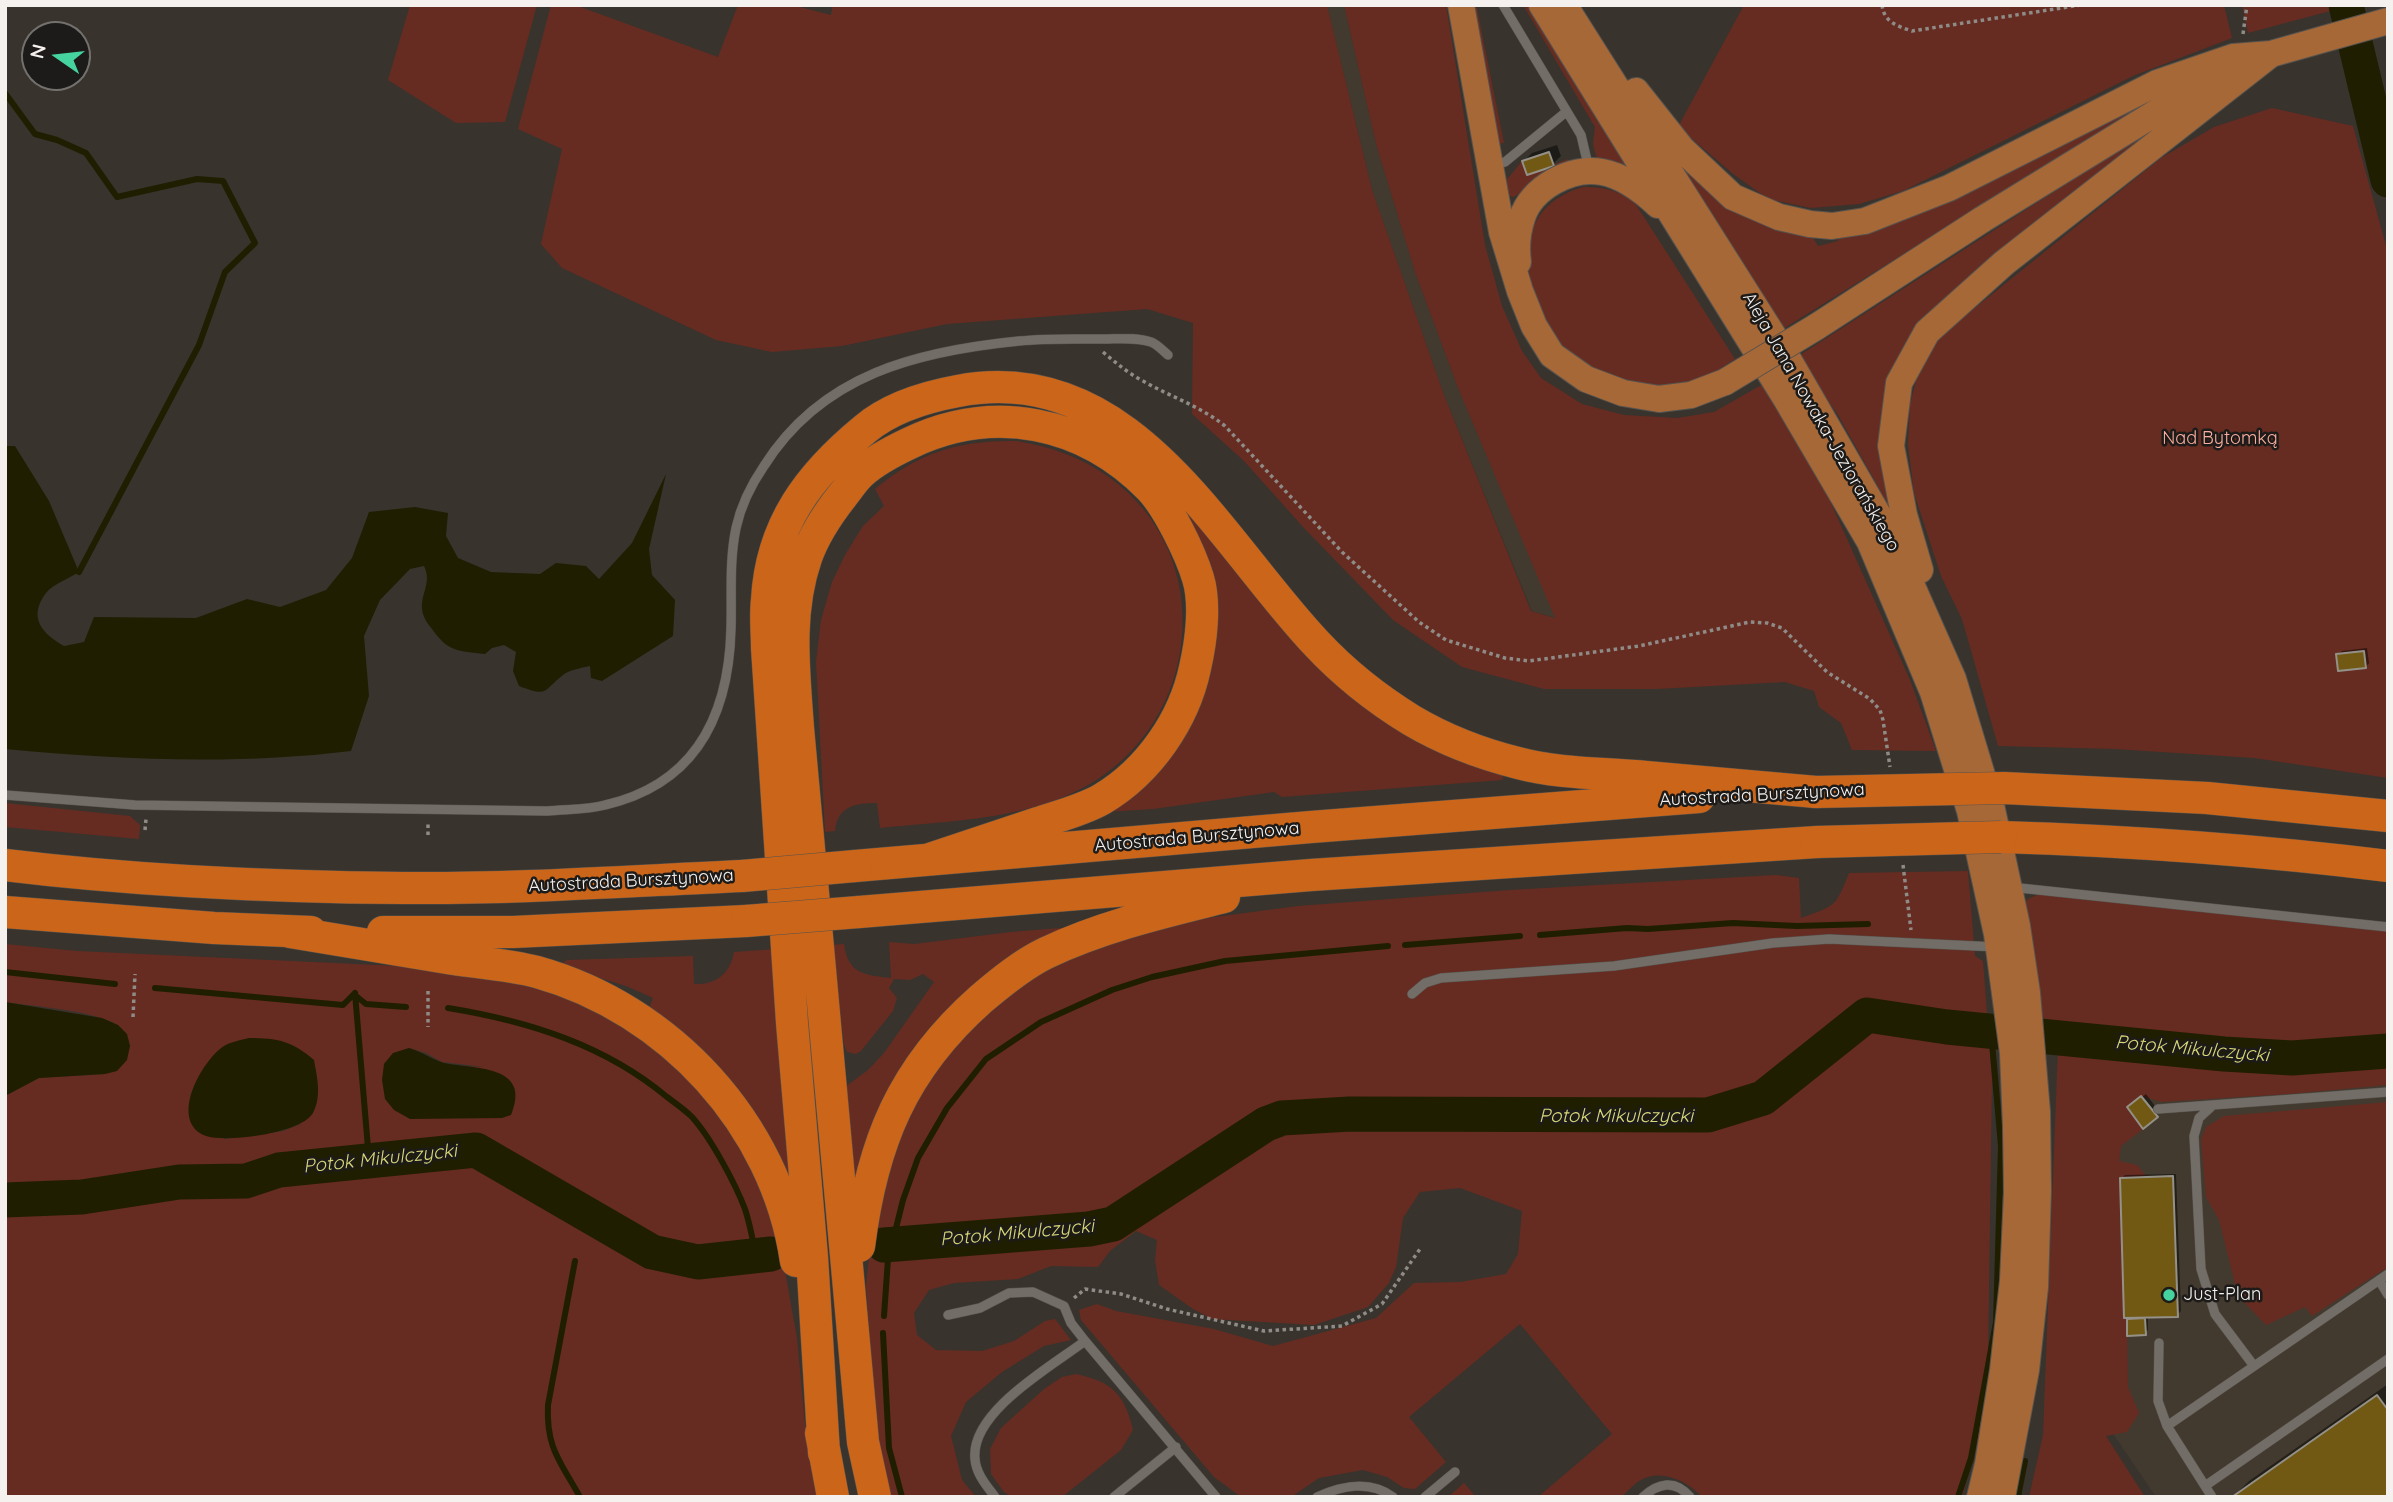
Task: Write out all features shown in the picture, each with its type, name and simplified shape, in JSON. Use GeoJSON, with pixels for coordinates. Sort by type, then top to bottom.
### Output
{"type":"FeatureCollection","features":[{"type":"Feature","properties":{"kind":"highway"},"geometry":{"type":"LineString","coordinates":[[824,1453],[812,1257],[792,1023],[766,599],[774,556],[786,520],[803,491],[837,452],[875,420],[924,397],[978,387],[1025,389],[1067,399],[1102,415],[1124,429],[1170,469],[1317,645],[1369,690],[1412,720],[1460,744],[1519,764],[1577,772],[1816,792]]}},
{"type":"Feature","properties":{"kind":"highway"},"geometry":{"type":"LineString","coordinates":[[875,1497],[863,1442],[797,728],[793,649],[795,602],[806,558],[827,514],[861,473],[893,451],[935,431],[981,421],[1017,422],[1062,431],[1109,454],[1151,489],[1179,531],[1199,580],[1202,635],[1191,690],[1166,738],[1129,780],[1101,800],[930,859]]}},
{"type":"Feature","properties":{"kind":"highway","name":"Autostrada Bursztynowa"},"geometry":{"type":"LineString","coordinates":[[5,865],[218,883],[404,888],[543,886],[743,876],[1485,813],[1678,798],[1816,792],[2017,788],[2207,798],[2388,816]]}},
{"type":"Feature","properties":{"kind":"highway"},"geometry":{"type":"LineString","coordinates":[[5,912],[290,932],[513,932],[746,921],[1311,875],[1817,842],[2001,838],[2104,840],[2309,856],[2388,866]]}},
{"type":"Feature","properties":{"kind":"highway"},"geometry":{"type":"LineString","coordinates":[[851,1300],[864,1202],[877,1152],[896,1107],[923,1062],[958,1020],[1000,982],[1043,954],[1096,932],[1311,875]]}},
{"type":"Feature","properties":{"kind":"highway"},"geometry":{"type":"LineString","coordinates":[[290,932],[536,972],[615,1003],[688,1057],[726,1098],[757,1147],[781,1196],[793,1243],[833,1497]]}},
{"type":"Feature","properties":{"kind":"main road"},"geometry":{"type":"LineString","coordinates":[[1461,5],[1502,232],[1534,326],[1552,355],[1586,379],[1623,393],[1659,399],[1691,395],[1726,383],[1983,219],[2180,98],[2271,54],[2380,22]]}},
{"type":"Feature","properties":{"kind":"main road","name":"Aleja Jana Nowaka-Jeziorańskiego"},"geometry":{"type":"LineString","coordinates":[[1542,5],[1785,397],[1870,542],[1933,692],[1970,811],[1999,947],[2016,991]]}},
{"type":"Feature","properties":{"kind":"main road"},"geometry":{"type":"LineString","coordinates":[[1565,5],[1682,149],[1733,197],[1780,217],[1832,226],[1865,221],[1949,188],[2157,83],[2233,57],[2271,54]]}},
{"type":"Feature","properties":{"kind":"main road","name":"Aleja Jana Nowaka-Jeziorańskiego"},"geometry":{"type":"LineString","coordinates":[[1565,5],[1787,359],[1888,532],[1953,679],[1991,805],[2009,887],[2024,1084],[2038,1191],[2035,1287],[2026,1370],[2001,1497]]}},
{"type":"Feature","properties":{"kind":"main road"},"geometry":{"type":"LineString","coordinates":[[1953,679],[1904,515],[1891,446],[1899,383],[1927,332],[2004,263],[2271,54]]}},
{"type":"Feature","properties":{"kind":"main road"},"geometry":{"type":"LineString","coordinates":[[1520,291],[1516,243],[1522,215],[1534,197],[1551,183],[1570,174],[1590,171],[1610,174],[1627,181],[1677,223]]}},
{"type":"Feature","properties":{"kind":"main road","name":"Aleja Jana Nowaka-Jeziorańskiego"},"geometry":{"type":"LineString","coordinates":[[1980,1497],[2003,1370],[2013,1281],[2024,1084]]}},
{"type":"Feature","properties":{"kind":"lane"},"geometry":{"type":"LineString","coordinates":[[1503,5],[1581,135],[1590,171]]}},
{"type":"Feature","properties":{"kind":"lane"},"geometry":{"type":"LineString","coordinates":[[1491,165],[1505,162],[1566,112]]}},
{"type":"Feature","properties":{"kind":"lane"},"geometry":{"type":"LineString","coordinates":[[5,795],[135,804],[547,811],[605,806],[650,790],[685,763],[710,729],[727,680],[731,628],[730,569],[736,527],[749,489],[778,442],[815,408],[858,379],[898,363],[967,346],[1047,339],[1137,339],[1154,343],[1168,355]]}},
{"type":"Feature","properties":{"kind":"lane"},"geometry":{"type":"LineString","coordinates":[[2009,887],[2388,928]]}},
{"type":"Feature","properties":{"kind":"lane"},"geometry":{"type":"LineString","coordinates":[[1412,993],[1425,983],[1441,978],[1614,966],[1773,943],[1829,939],[1999,947]]}},
{"type":"Feature","properties":{"kind":"lane"},"geometry":{"type":"LineString","coordinates":[[2158,1109],[2388,1093]]}},
{"type":"Feature","properties":{"kind":"lane"},"geometry":{"type":"LineString","coordinates":[[2211,1107],[2199,1118],[2194,1136],[2201,1269],[2215,1314],[2254,1366]]}},
{"type":"Feature","properties":{"kind":"lane"},"geometry":{"type":"LineString","coordinates":[[2167,1426],[2388,1274]]}},
{"type":"Feature","properties":{"kind":"lane"},"geometry":{"type":"LineString","coordinates":[[2379,1280],[2388,1295]]}},
{"type":"Feature","properties":{"kind":"lane"},"geometry":{"type":"LineString","coordinates":[[948,1315],[980,1308],[1009,1293],[1033,1292],[1064,1306],[1071,1323],[1085,1341],[1216,1497]]}},
{"type":"Feature","properties":{"kind":"lane"},"geometry":{"type":"LineString","coordinates":[[995,1497],[983,1481],[974,1459],[988,1418],[1001,1403],[1085,1341]]}},
{"type":"Feature","properties":{"kind":"lane"},"geometry":{"type":"LineString","coordinates":[[2159,1343],[2158,1401],[2167,1426],[2212,1497]]}},
{"type":"Feature","properties":{"kind":"lane"},"geometry":{"type":"LineString","coordinates":[[2205,1486],[2388,1359]]}},
{"type":"Feature","properties":{"kind":"lane"},"geometry":{"type":"LineString","coordinates":[[1114,1497],[1175,1447]]}},
{"type":"Feature","properties":{"kind":"lane"},"geometry":{"type":"LineString","coordinates":[[1425,1497],[1455,1472]]}},
{"type":"Feature","properties":{"kind":"lane"},"geometry":{"type":"LineString","coordinates":[[1643,1497],[1664,1483],[1677,1486],[1690,1497]]}},
{"type":"Feature","properties":{"kind":"lane"},"geometry":{"type":"LineString","coordinates":[[1317,1497],[1338,1487],[1364,1485],[1393,1497]]}},
{"type":"Feature","properties":{"kind":"path"},"geometry":{"type":"LineString","coordinates":[[1882,5],[1882,10],[1891,24],[1912,31],[2081,5]]}},
{"type":"Feature","properties":{"kind":"path"},"geometry":{"type":"LineString","coordinates":[[2244,37],[2242,31],[2247,5]]}},
{"type":"Feature","properties":{"kind":"path"},"geometry":{"type":"LineString","coordinates":[[1076,339],[1102,352],[1144,382],[1206,411],[1225,426],[1342,552],[1419,622],[1446,640],[1505,658],[1529,662],[1639,646],[1750,622],[1767,623],[1782,628],[1827,672],[1870,699],[1880,710],[1891,775]]}},
{"type":"Feature","properties":{"kind":"path"},"geometry":{"type":"LineString","coordinates":[[1902,859],[1913,942]]}},
{"type":"Feature","properties":{"kind":"path"},"geometry":{"type":"LineString","coordinates":[[133,1017],[135,974]]}},
{"type":"Feature","properties":{"kind":"path"},"geometry":{"type":"LineString","coordinates":[[428,991],[428,1027]]}},
{"type":"Feature","properties":{"kind":"path"},"geometry":{"type":"LineString","coordinates":[[1064,1306],[1085,1289],[1121,1294],[1167,1309],[1264,1331],[1342,1326],[1382,1304],[1420,1249]]}},
{"type":"Feature","properties":{"kind":"shaded area"},"geometry":{"type":"Polygon","coordinates":[[[1327,5],[1344,5],[1376,144],[1415,272],[1458,388],[1556,618],[1532,611],[1444,395],[1372,190],[1327,5]]]}},
{"type":"Feature","properties":{"kind":"shaded area"},"geometry":{"type":"Polygon","coordinates":[[[5,446],[15,446],[49,501],[79,572],[49,590],[40,602],[38,610],[38,618],[44,631],[64,646],[84,642],[94,617],[196,618],[247,599],[280,607],[326,590],[352,558],[369,512],[415,507],[448,513],[446,536],[458,558],[491,572],[540,574],[556,563],[586,566],[599,579],[632,543],[666,474],[649,549],[652,575],[675,600],[673,636],[602,681],[591,678],[590,666],[568,672],[544,691],[535,691],[519,686],[513,671],[516,652],[504,645],[492,648],[485,654],[468,652],[454,649],[438,637],[423,612],[422,603],[427,583],[424,566],[410,569],[380,600],[364,636],[369,696],[351,751],[265,758],[178,759],[5,749],[5,446]]]}},
{"type":"Feature","properties":{"kind":"shaded area"},"geometry":{"type":"Polygon","coordinates":[[[5,1002],[102,1018],[118,1025],[127,1034],[130,1046],[127,1060],[117,1071],[39,1078],[5,1096],[5,1002]]]}},
{"type":"Feature","properties":{"kind":"shaded area"},"geometry":{"type":"Polygon","coordinates":[[[249,1038],[284,1042],[314,1060],[318,1093],[316,1107],[306,1120],[280,1131],[246,1137],[206,1136],[195,1129],[190,1118],[189,1105],[198,1077],[206,1064],[224,1046],[249,1038]]]}},
{"type":"Feature","properties":{"kind":"shaded area"},"geometry":{"type":"Polygon","coordinates":[[[409,1048],[444,1063],[496,1072],[507,1078],[514,1086],[516,1098],[511,1115],[502,1118],[410,1119],[394,1110],[385,1099],[382,1080],[384,1064],[393,1053],[409,1048]]]}},
{"type":"Feature","properties":{"kind":"shaded area"},"geometry":{"type":"Polygon","coordinates":[[[2388,1078],[2388,1497],[2156,1497],[2114,1435],[2105,1096],[2388,1078]]]}},
{"type":"Feature","properties":{"kind":"green space"},"geometry":{"type":"Polygon","coordinates":[[[410,5],[537,5],[505,122],[456,123],[388,80],[410,5]]]}},
{"type":"Feature","properties":{"kind":"green space"},"geometry":{"type":"Polygon","coordinates":[[[551,5],[575,5],[718,57],[738,5],[792,5],[831,15],[833,5],[1327,5],[1372,190],[1444,395],[1531,611],[1555,618],[1458,388],[1415,272],[1376,144],[1344,5],[1446,5],[1485,245],[1502,306],[1522,351],[1541,378],[1582,404],[1624,415],[1677,418],[1714,412],[1763,384],[1822,483],[1910,680],[1936,751],[1852,750],[1841,723],[1819,707],[1814,691],[1785,682],[1657,689],[1544,689],[1462,667],[1393,620],[1244,461],[1192,414],[1193,323],[1147,309],[947,324],[842,346],[772,352],[716,340],[562,268],[541,244],[562,149],[518,129],[551,5]]]}},
{"type":"Feature","properties":{"kind":"green space"},"geometry":{"type":"Polygon","coordinates":[[[1523,5],[1531,8],[1633,172],[1604,163],[1596,156],[1593,144],[1595,127],[1523,5]]]}},
{"type":"Feature","properties":{"kind":"green space"},"geometry":{"type":"Polygon","coordinates":[[[1744,5],[2224,5],[2232,38],[2133,76],[1903,191],[1859,204],[1811,208],[1768,199],[1732,173],[1678,127],[1744,5]]]}},
{"type":"Feature","properties":{"kind":"green space"},"geometry":{"type":"Polygon","coordinates":[[[2242,5],[2333,5],[2334,10],[2248,33],[2242,5]]]}},
{"type":"Feature","properties":{"kind":"green space"},"geometry":{"type":"Polygon","coordinates":[[[1472,7],[1477,8],[1504,143],[1496,144],[1472,7]]]}},
{"type":"Feature","properties":{"kind":"green space"},"geometry":{"type":"Polygon","coordinates":[[[2154,98],[1783,329],[1680,165],[1732,211],[1776,230],[1813,238],[1818,246],[1838,241],[1838,238],[2154,98]]]}},
{"type":"Feature","properties":{"kind":"green space","name":"Nad Bytomką"},"geometry":{"type":"Polygon","coordinates":[[[2272,108],[2353,126],[2388,253],[2388,778],[2254,758],[2115,749],[1998,746],[1962,619],[1941,576],[1914,493],[1908,444],[1910,404],[1919,370],[1939,337],[2161,158],[2214,127],[2272,108]]]}},
{"type":"Feature","properties":{"kind":"green space"},"geometry":{"type":"Polygon","coordinates":[[[2164,121],[1937,307],[1885,397],[1881,416],[1880,451],[1889,506],[1838,415],[1797,357],[2164,121]]]}},
{"type":"Feature","properties":{"kind":"green space"},"geometry":{"type":"Polygon","coordinates":[[[1568,159],[1572,165],[1534,183],[1514,197],[1509,196],[1505,182],[1522,161],[1527,175],[1568,159]]]}},
{"type":"Feature","properties":{"kind":"green space"},"geometry":{"type":"Polygon","coordinates":[[[1583,187],[1610,190],[1635,203],[1735,359],[1703,378],[1686,383],[1650,385],[1598,371],[1582,362],[1559,341],[1551,331],[1532,288],[1528,251],[1531,234],[1548,206],[1563,195],[1583,187]]]}},
{"type":"Feature","properties":{"kind":"green space"},"geometry":{"type":"Polygon","coordinates":[[[1017,441],[1066,454],[1110,478],[1143,508],[1165,544],[1179,583],[1183,624],[1177,666],[1163,705],[1140,741],[1109,771],[1084,787],[1057,799],[999,815],[880,828],[877,803],[862,804],[844,811],[839,816],[835,831],[825,832],[816,662],[821,620],[832,582],[845,555],[863,526],[884,506],[875,489],[908,466],[941,451],[977,443],[1017,441]]]}},
{"type":"Feature","properties":{"kind":"green space"},"geometry":{"type":"Polygon","coordinates":[[[1173,491],[1299,645],[1504,774],[1502,780],[1282,797],[1274,792],[1153,809],[1105,812],[1152,778],[1176,751],[1202,700],[1212,664],[1173,491]]]}},
{"type":"Feature","properties":{"kind":"green space"},"geometry":{"type":"Polygon","coordinates":[[[5,803],[130,816],[140,825],[139,839],[5,827],[5,803]]]}},
{"type":"Feature","properties":{"kind":"green space"},"geometry":{"type":"Polygon","coordinates":[[[1968,871],[1975,956],[1983,961],[1992,1079],[1988,1360],[1981,1429],[1962,1497],[1702,1497],[1681,1481],[1656,1476],[1639,1481],[1621,1497],[1538,1497],[1612,1434],[1520,1324],[1409,1417],[1446,1462],[1415,1489],[1404,1488],[1387,1477],[1363,1470],[1319,1478],[1291,1497],[1241,1497],[1214,1477],[1081,1320],[1079,1310],[1097,1304],[1116,1311],[1214,1329],[1273,1346],[1376,1318],[1414,1283],[1460,1282],[1506,1274],[1518,1254],[1522,1211],[1460,1188],[1420,1192],[1403,1218],[1396,1267],[1389,1283],[1368,1307],[1314,1325],[1212,1319],[1193,1309],[1159,1285],[1155,1260],[1157,1240],[1136,1231],[1110,1251],[1098,1267],[1051,1266],[1018,1279],[954,1283],[929,1290],[914,1313],[917,1335],[936,1350],[982,1351],[1014,1341],[1045,1321],[1055,1319],[1071,1340],[1044,1346],[1002,1372],[966,1402],[951,1436],[962,1480],[976,1497],[889,1497],[878,1452],[866,1286],[874,1210],[906,1115],[935,1071],[983,1014],[1034,972],[1101,942],[1192,920],[1298,906],[1510,890],[1776,875],[1799,878],[1801,918],[1833,904],[1849,873],[1968,871]]]}},
{"type":"Feature","properties":{"kind":"green space"},"geometry":{"type":"Polygon","coordinates":[[[2039,894],[2388,931],[2388,1047],[2287,1055],[2214,1051],[2043,1030],[2023,905],[2028,899],[2039,894]]]}},
{"type":"Feature","properties":{"kind":"green space"},"geometry":{"type":"Polygon","coordinates":[[[1073,927],[1002,965],[853,1187],[845,1087],[868,1070],[884,1053],[934,982],[923,974],[910,980],[894,979],[889,988],[897,998],[893,1011],[861,1051],[856,1054],[847,1052],[832,945],[844,944],[849,962],[859,971],[891,978],[889,942],[914,944],[1073,927]]]}},
{"type":"Feature","properties":{"kind":"green space"},"geometry":{"type":"Polygon","coordinates":[[[5,944],[77,951],[398,966],[524,983],[578,1002],[631,1030],[684,1073],[735,1133],[776,1221],[797,1338],[807,1446],[820,1497],[5,1497],[5,1096],[39,1078],[105,1074],[130,1046],[124,1031],[111,1021],[65,1010],[5,1002],[5,944]],[[409,1048],[393,1054],[384,1064],[484,1067],[442,1062],[409,1048]],[[191,1092],[189,1111],[194,1126],[225,1139],[283,1131],[301,1124],[191,1092]]]}},
{"type":"Feature","properties":{"kind":"green space"},"geometry":{"type":"Polygon","coordinates":[[[777,949],[789,1180],[765,1129],[749,1106],[713,1063],[649,1008],[653,998],[561,964],[567,960],[693,956],[694,984],[702,984],[721,977],[734,952],[777,949]]]}},
{"type":"Feature","properties":{"kind":"green space"},"geometry":{"type":"Polygon","coordinates":[[[2058,1047],[2287,1064],[2388,1056],[2388,1085],[2161,1102],[2142,1096],[2127,1107],[2143,1129],[2121,1146],[2119,1161],[2137,1165],[2147,1177],[2120,1178],[2128,1387],[2139,1413],[2127,1432],[2106,1436],[2145,1497],[2029,1497],[2043,1435],[2058,1047]]]}},
{"type":"Feature","properties":{"kind":"green space"},"geometry":{"type":"Polygon","coordinates":[[[2388,1102],[2388,1267],[2312,1316],[2305,1307],[2266,1325],[2238,1296],[2219,1220],[2206,1197],[2201,1140],[2206,1127],[2224,1116],[2388,1102]]]}},
{"type":"Feature","properties":{"kind":"green space"},"geometry":{"type":"Polygon","coordinates":[[[1076,1374],[1099,1381],[1115,1391],[1121,1398],[1133,1430],[1121,1450],[1062,1497],[1012,1497],[1004,1492],[991,1474],[990,1449],[1001,1428],[1044,1389],[1062,1377],[1076,1374]]]}},
{"type":"Feature","properties":{"kind":"green space"},"geometry":{"type":"Polygon","coordinates":[[[1464,1483],[1476,1497],[1448,1497],[1464,1483]]]}},
{"type":"Feature","properties":{"kind":"building"},"geometry":{"type":"Polygon","coordinates":[[[1549,152],[1554,166],[1527,175],[1522,161],[1549,152]]]}},
{"type":"Feature","properties":{"kind":"building"},"geometry":{"type":"Polygon","coordinates":[[[2364,651],[2366,668],[2338,671],[2336,654],[2364,651]]]}},
{"type":"Feature","properties":{"kind":"building"},"geometry":{"type":"Polygon","coordinates":[[[2141,1096],[2158,1117],[2143,1129],[2127,1107],[2141,1096]]]}},
{"type":"Feature","properties":{"kind":"building"},"geometry":{"type":"Polygon","coordinates":[[[2173,1176],[2178,1317],[2124,1318],[2120,1178],[2173,1176]]]}},
{"type":"Feature","properties":{"kind":"building"},"geometry":{"type":"Polygon","coordinates":[[[2145,1318],[2146,1335],[2127,1336],[2127,1319],[2145,1318]]]}},
{"type":"Feature","properties":{"kind":"building"},"geometry":{"type":"Polygon","coordinates":[[[2377,1395],[2388,1410],[2388,1497],[2232,1497],[2377,1395]]]}},
{"type":"Feature","properties":{"kind":"waterway"},"geometry":{"type":"LineString","coordinates":[[2346,5],[2388,180]]}},
{"type":"Feature","properties":{"kind":"waterway"},"geometry":{"type":"LineString","coordinates":[[5,93],[35,134],[86,153],[117,197],[197,179],[223,181],[255,243],[225,272],[199,345],[79,572]]}},
{"type":"Feature","properties":{"kind":"waterway"},"geometry":{"type":"LineString","coordinates":[[1540,935],[1733,923],[1797,926],[1868,924]]}},
{"type":"Feature","properties":{"kind":"waterway"},"geometry":{"type":"LineString","coordinates":[[1405,945],[1520,936]]}},
{"type":"Feature","properties":{"kind":"waterway"},"geometry":{"type":"LineString","coordinates":[[892,1244],[903,1200],[918,1158],[947,1108],[986,1059],[1041,1022],[1112,990],[1152,977],[1225,961],[1388,946]]}},
{"type":"Feature","properties":{"kind":"waterway"},"geometry":{"type":"LineString","coordinates":[[5,972],[115,984]]}},
{"type":"Feature","properties":{"kind":"waterway"},"geometry":{"type":"LineString","coordinates":[[155,988],[343,1005],[355,993]]}},
{"type":"Feature","properties":{"kind":"waterway"},"geometry":{"type":"LineString","coordinates":[[355,993],[369,1160]]}},
{"type":"Feature","properties":{"kind":"waterway"},"geometry":{"type":"LineString","coordinates":[[356,996],[366,1004],[406,1007]]}},
{"type":"Feature","properties":{"kind":"waterway"},"geometry":{"type":"LineString","coordinates":[[448,1008],[536,1028],[592,1049],[643,1079],[683,1109],[707,1137],[735,1187],[747,1215],[756,1256]]}},
{"type":"Feature","properties":{"kind":"waterway","name":"Potok Mikulczycki"},"geometry":{"type":"LineString","coordinates":[[884,1245],[1089,1229],[1113,1224],[1266,1124],[1282,1118],[1350,1114],[1708,1115],[1763,1098],[1867,1015],[1947,1027],[2224,1054],[2292,1058],[2388,1051]]}},
{"type":"Feature","properties":{"kind":"waterway"},"geometry":{"type":"LineString","coordinates":[[1958,1497],[1971,1458],[1996,1322],[2001,1146],[1991,1031]]}},
{"type":"Feature","properties":{"kind":"waterway","name":"Potok Mikulczycki"},"geometry":{"type":"LineString","coordinates":[[5,1200],[82,1197],[179,1182],[246,1181],[279,1170],[476,1150],[652,1252],[698,1262],[771,1254]]}},
{"type":"Feature","properties":{"kind":"waterway"},"geometry":{"type":"LineString","coordinates":[[884,1316],[889,1244]]}},
{"type":"Feature","properties":{"kind":"waterway"},"geometry":{"type":"LineString","coordinates":[[575,1261],[548,1405],[548,1420],[556,1454],[580,1497]]}},
{"type":"Feature","properties":{"kind":"waterway"},"geometry":{"type":"LineString","coordinates":[[883,1333],[889,1448],[902,1497]]}},
{"type":"Feature","properties":{"kind":"waterway"},"geometry":{"type":"LineString","coordinates":[[2018,1497],[2025,1461]]}},
{"type":"Feature","properties":{"kind":"place","name":"Just-Plan"},"geometry":{"type":"Point","coordinates":[2169,1295]}}]}
